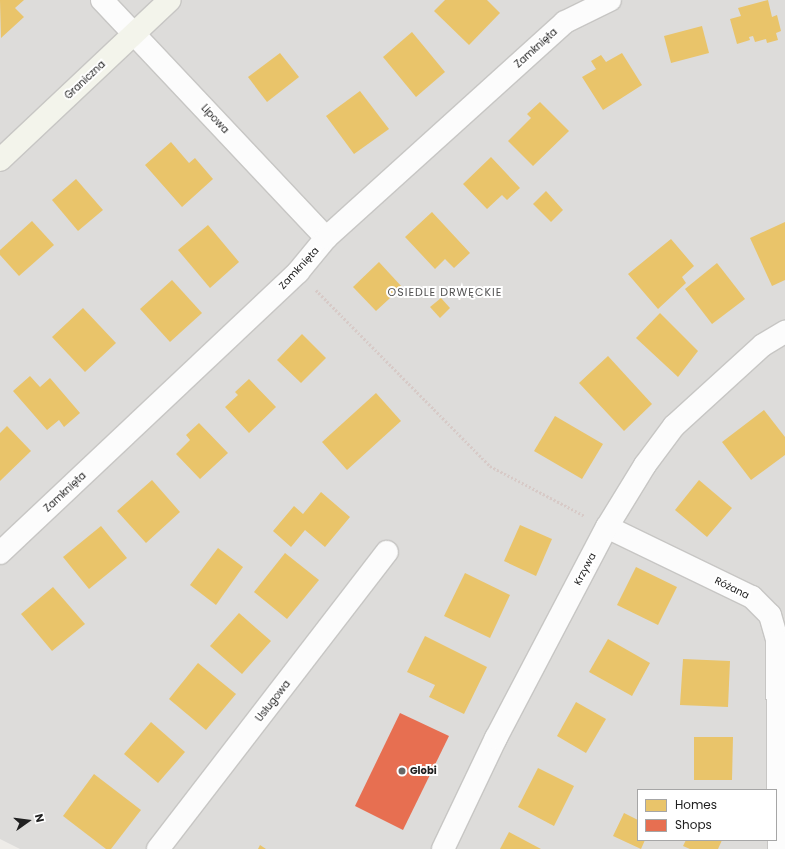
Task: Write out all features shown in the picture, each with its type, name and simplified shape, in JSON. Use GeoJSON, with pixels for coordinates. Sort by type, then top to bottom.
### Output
{"type":"FeatureCollection","features":[{"type":"Feature","properties":{"kind":"street","name":"Lipowa"},"geometry":{"type":"LineString","coordinates":[[102,0],[326,238]]}},
{"type":"Feature","properties":{"kind":"street","name":"Graniczna"},"geometry":{"type":"LineString","coordinates":[[0,160],[170,0]]}},
{"type":"Feature","properties":{"kind":"street","name":"Zamknięta"},"geometry":{"type":"LineString","coordinates":[[0,553],[298,272],[326,238],[565,22],[610,0]]}},
{"type":"Feature","properties":{"kind":"street","name":"Krzywa"},"geometry":{"type":"LineString","coordinates":[[443,849],[496,738],[607,527],[645,465],[674,426],[763,345],[785,332]]}},
{"type":"Feature","properties":{"kind":"street","name":"Różana"},"geometry":{"type":"LineString","coordinates":[[607,527],[752,598],[770,614],[777,640],[778,849]]}},
{"type":"Feature","properties":{"kind":"street","name":"Usługowa"},"geometry":{"type":"LineString","coordinates":[[158,849],[387,552]]}},
{"type":"Feature","properties":{"kind":"path"},"geometry":{"type":"LineString","coordinates":[[298,272],[490,466],[607,527]]}},
{"type":"Feature","properties":{"kind":"shaded area"},"geometry":{"type":"Polygon","coordinates":[[[0,0],[785,0],[785,849],[20,849],[0,839],[0,0]]]}},
{"type":"Feature","properties":{"kind":"building: Homes"},"geometry":{"type":"Polygon","coordinates":[[[0,0],[24,0],[15,8],[24,17],[1,38],[0,0]]]}},
{"type":"Feature","properties":{"kind":"building: Homes"},"geometry":{"type":"Polygon","coordinates":[[[445,0],[487,0],[500,13],[469,45],[434,11],[445,0]]]}},
{"type":"Feature","properties":{"kind":"building: Homes"},"geometry":{"type":"Polygon","coordinates":[[[768,0],[772,17],[777,15],[781,31],[776,33],[778,40],[767,43],[766,39],[755,42],[753,36],[749,37],[750,40],[737,44],[730,19],[741,16],[738,8],[768,0]]]}},
{"type":"Feature","properties":{"kind":"building: Homes"},"geometry":{"type":"Polygon","coordinates":[[[702,26],[709,53],[671,63],[664,36],[702,26]]]}},
{"type":"Feature","properties":{"kind":"building: Homes"},"geometry":{"type":"Polygon","coordinates":[[[412,32],[445,72],[416,97],[383,57],[412,32]]]}},
{"type":"Feature","properties":{"kind":"building: Homes"},"geometry":{"type":"Polygon","coordinates":[[[280,53],[299,77],[267,102],[248,77],[280,53]]]}},
{"type":"Feature","properties":{"kind":"building: Homes"},"geometry":{"type":"Polygon","coordinates":[[[622,53],[642,85],[603,110],[582,77],[596,69],[591,61],[601,55],[606,62],[622,53]]]}},
{"type":"Feature","properties":{"kind":"building: Homes"},"geometry":{"type":"Polygon","coordinates":[[[360,91],[389,129],[354,154],[326,116],[360,91]]]}},
{"type":"Feature","properties":{"kind":"building: Homes"},"geometry":{"type":"Polygon","coordinates":[[[540,102],[569,131],[533,166],[508,141],[531,118],[527,114],[540,102]]]}},
{"type":"Feature","properties":{"kind":"building: Homes"},"geometry":{"type":"Polygon","coordinates":[[[171,142],[189,163],[195,158],[213,179],[182,207],[145,165],[171,142]]]}},
{"type":"Feature","properties":{"kind":"building: Homes"},"geometry":{"type":"Polygon","coordinates":[[[491,157],[520,188],[507,200],[502,195],[487,209],[463,184],[491,157]]]}},
{"type":"Feature","properties":{"kind":"building: Homes"},"geometry":{"type":"Polygon","coordinates":[[[76,179],[103,210],[78,231],[52,200],[76,179]]]}},
{"type":"Feature","properties":{"kind":"building: Homes"},"geometry":{"type":"Polygon","coordinates":[[[546,191],[563,210],[551,222],[533,204],[546,191]]]}},
{"type":"Feature","properties":{"kind":"building: Homes"},"geometry":{"type":"Polygon","coordinates":[[[432,212],[470,253],[454,268],[445,259],[435,269],[405,237],[432,212]]]}},
{"type":"Feature","properties":{"kind":"building: Homes"},"geometry":{"type":"Polygon","coordinates":[[[32,221],[54,245],[19,276],[0,255],[0,250],[32,221]]]}},
{"type":"Feature","properties":{"kind":"building: Homes"},"geometry":{"type":"Polygon","coordinates":[[[785,222],[785,280],[772,286],[750,238],[785,222]]]}},
{"type":"Feature","properties":{"kind":"building: Homes"},"geometry":{"type":"Polygon","coordinates":[[[208,225],[239,262],[210,288],[178,250],[208,225]]]}},
{"type":"Feature","properties":{"kind":"building: Homes"},"geometry":{"type":"Polygon","coordinates":[[[671,239],[694,266],[682,277],[686,283],[658,309],[628,274],[671,239]]]}},
{"type":"Feature","properties":{"kind":"building: Homes"},"geometry":{"type":"Polygon","coordinates":[[[379,262],[402,287],[376,311],[353,287],[379,262]]]}},
{"type":"Feature","properties":{"kind":"building: Homes"},"geometry":{"type":"Polygon","coordinates":[[[717,263],[745,299],[712,324],[685,289],[717,263]]]}},
{"type":"Feature","properties":{"kind":"building: Homes"},"geometry":{"type":"Polygon","coordinates":[[[172,280],[202,313],[170,342],[140,309],[172,280]]]}},
{"type":"Feature","properties":{"kind":"building: Homes"},"geometry":{"type":"Polygon","coordinates":[[[441,298],[450,308],[440,318],[430,307],[441,298]]]}},
{"type":"Feature","properties":{"kind":"building: Homes"},"geometry":{"type":"Polygon","coordinates":[[[83,308],[116,343],[85,372],[52,337],[83,308]]]}},
{"type":"Feature","properties":{"kind":"building: Homes"},"geometry":{"type":"Polygon","coordinates":[[[660,313],[698,351],[678,377],[636,338],[660,313]]]}},
{"type":"Feature","properties":{"kind":"building: Homes"},"geometry":{"type":"Polygon","coordinates":[[[302,334],[326,358],[301,383],[277,360],[302,334]]]}},
{"type":"Feature","properties":{"kind":"building: Homes"},"geometry":{"type":"Polygon","coordinates":[[[608,356],[652,404],[624,431],[579,383],[608,356]]]}},
{"type":"Feature","properties":{"kind":"building: Homes"},"geometry":{"type":"Polygon","coordinates":[[[30,376],[40,387],[50,378],[80,413],[64,427],[59,420],[47,430],[13,391],[30,376]]]}},
{"type":"Feature","properties":{"kind":"building: Homes"},"geometry":{"type":"Polygon","coordinates":[[[249,379],[276,407],[249,433],[225,407],[238,395],[235,392],[249,379]]]}},
{"type":"Feature","properties":{"kind":"building: Homes"},"geometry":{"type":"Polygon","coordinates":[[[376,393],[401,421],[347,470],[322,442],[376,393]]]}},
{"type":"Feature","properties":{"kind":"building: Homes"},"geometry":{"type":"Polygon","coordinates":[[[764,410],[785,437],[785,455],[751,480],[722,442],[764,410]]]}},
{"type":"Feature","properties":{"kind":"building: Homes"},"geometry":{"type":"Polygon","coordinates":[[[555,416],[603,444],[582,479],[534,451],[555,416]]]}},
{"type":"Feature","properties":{"kind":"building: Homes"},"geometry":{"type":"Polygon","coordinates":[[[199,423],[228,453],[200,479],[176,454],[190,440],[186,435],[199,423]]]}},
{"type":"Feature","properties":{"kind":"building: Homes"},"geometry":{"type":"Polygon","coordinates":[[[7,426],[31,451],[0,481],[0,433],[7,426]]]}},
{"type":"Feature","properties":{"kind":"building: Homes"},"geometry":{"type":"Polygon","coordinates":[[[152,480],[180,512],[146,543],[117,511],[152,480]]]}},
{"type":"Feature","properties":{"kind":"building: Homes"},"geometry":{"type":"Polygon","coordinates":[[[699,480],[732,508],[707,537],[675,510],[699,480]]]}},
{"type":"Feature","properties":{"kind":"building: Homes"},"geometry":{"type":"Polygon","coordinates":[[[321,492],[350,517],[325,547],[305,530],[291,547],[273,531],[294,506],[303,514],[321,492]]]}},
{"type":"Feature","properties":{"kind":"building: Homes"},"geometry":{"type":"Polygon","coordinates":[[[520,525],[552,539],[536,576],[504,561],[520,525]]]}},
{"type":"Feature","properties":{"kind":"building: Homes"},"geometry":{"type":"Polygon","coordinates":[[[101,526],[127,558],[89,589],[63,557],[101,526]]]}},
{"type":"Feature","properties":{"kind":"building: Homes"},"geometry":{"type":"Polygon","coordinates":[[[218,548],[243,567],[216,605],[190,585],[218,548]]]}},
{"type":"Feature","properties":{"kind":"building: Homes"},"geometry":{"type":"Polygon","coordinates":[[[285,553],[319,580],[287,619],[254,592],[285,553]]]}},
{"type":"Feature","properties":{"kind":"building: Homes"},"geometry":{"type":"Polygon","coordinates":[[[636,567],[677,587],[658,625],[617,605],[636,567]]]}},
{"type":"Feature","properties":{"kind":"building: Homes"},"geometry":{"type":"Polygon","coordinates":[[[465,573],[510,595],[490,638],[444,616],[465,573]]]}},
{"type":"Feature","properties":{"kind":"building: Homes"},"geometry":{"type":"Polygon","coordinates":[[[53,587],[85,624],[52,651],[21,614],[53,587]]]}},
{"type":"Feature","properties":{"kind":"building: Homes"},"geometry":{"type":"Polygon","coordinates":[[[239,613],[271,641],[242,674],[210,646],[239,613]]]}},
{"type":"Feature","properties":{"kind":"building: Homes"},"geometry":{"type":"Polygon","coordinates":[[[425,636],[487,667],[464,714],[429,697],[435,685],[407,672],[425,636]]]}},
{"type":"Feature","properties":{"kind":"building: Homes"},"geometry":{"type":"Polygon","coordinates":[[[608,639],[650,663],[632,696],[589,672],[608,639]]]}},
{"type":"Feature","properties":{"kind":"building: Homes"},"geometry":{"type":"Polygon","coordinates":[[[683,659],[730,661],[728,707],[680,705],[683,659]]]}},
{"type":"Feature","properties":{"kind":"building: Homes"},"geometry":{"type":"Polygon","coordinates":[[[198,663],[236,694],[206,730],[169,699],[198,663]]]}},
{"type":"Feature","properties":{"kind":"building: Homes"},"geometry":{"type":"Polygon","coordinates":[[[576,702],[606,719],[586,753],[557,736],[576,702]]]}},
{"type":"Feature","properties":{"kind":"building: Homes"},"geometry":{"type":"Polygon","coordinates":[[[151,722],[185,752],[158,783],[124,754],[151,722]]]}},
{"type":"Feature","properties":{"kind":"building: Homes"},"geometry":{"type":"Polygon","coordinates":[[[694,737],[733,737],[732,780],[694,780],[694,737]]]}},
{"type":"Feature","properties":{"kind":"building: Homes"},"geometry":{"type":"Polygon","coordinates":[[[538,768],[574,786],[554,826],[518,807],[538,768]]]}},
{"type":"Feature","properties":{"kind":"building: Homes"},"geometry":{"type":"Polygon","coordinates":[[[94,774],[141,810],[111,849],[106,849],[63,816],[94,774]]]}},
{"type":"Feature","properties":{"kind":"building: Homes"},"geometry":{"type":"Polygon","coordinates":[[[624,813],[637,820],[637,841],[645,841],[641,849],[613,836],[624,813]]]}},
{"type":"Feature","properties":{"kind":"building: Homes"},"geometry":{"type":"Polygon","coordinates":[[[509,832],[541,849],[500,849],[509,832]]]}},
{"type":"Feature","properties":{"kind":"building: Homes"},"geometry":{"type":"Polygon","coordinates":[[[686,841],[722,841],[718,849],[690,849],[683,846],[686,841]]]}},
{"type":"Feature","properties":{"kind":"building: Homes"},"geometry":{"type":"Polygon","coordinates":[[[260,845],[266,849],[258,849],[260,845]]]}},
{"type":"Feature","properties":{"kind":"building: Shops","name":"Globi"},"geometry":{"type":"Polygon","coordinates":[[[400,713],[449,736],[403,830],[355,806],[400,713]]]}},
{"type":"Feature","properties":{"kind":"place","name":"Globi"},"geometry":{"type":"Point","coordinates":[402,771]}},
{"type":"Feature","properties":{"kind":"district","name":"OSIEDLE DRWĘCKIE"},"geometry":{"type":"Point","coordinates":[445,292]}}]}
